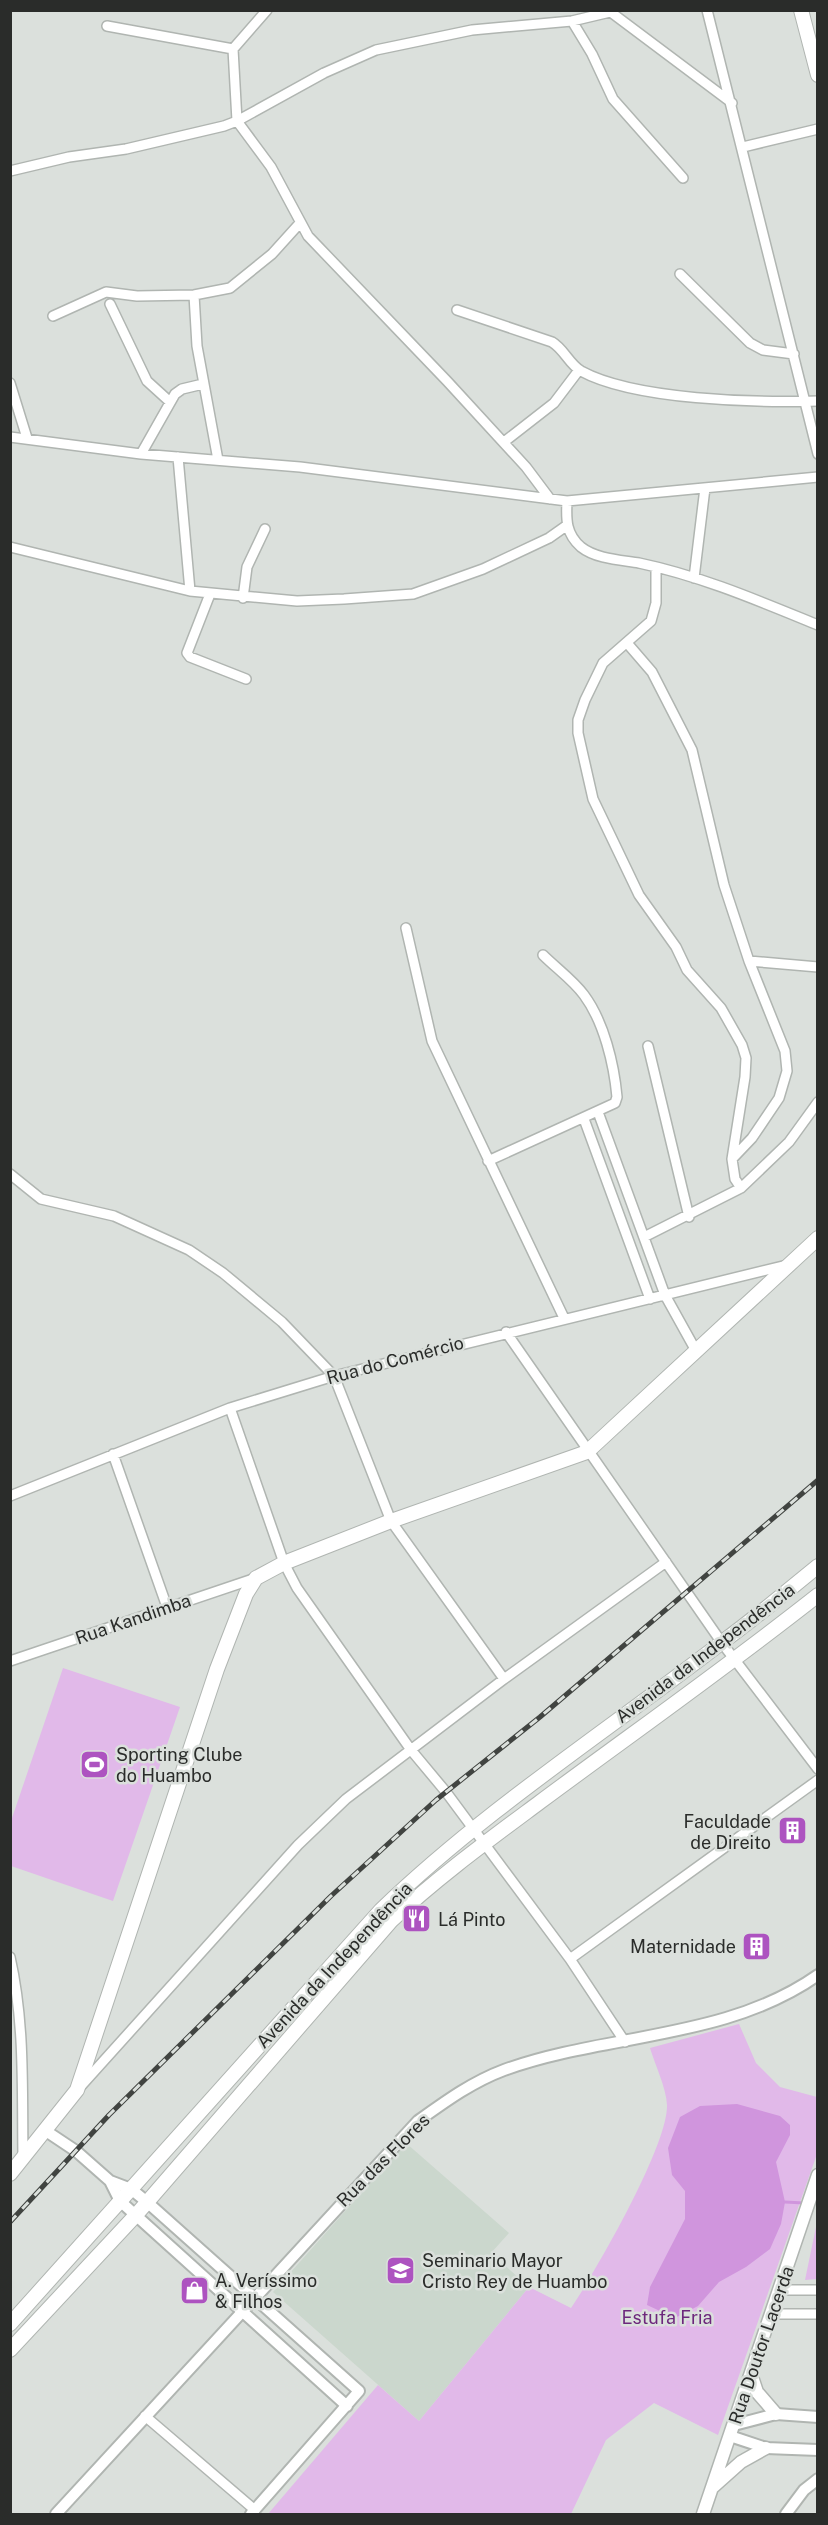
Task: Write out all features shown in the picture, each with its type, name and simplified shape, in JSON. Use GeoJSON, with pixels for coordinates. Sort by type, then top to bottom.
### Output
{"type":"FeatureCollection","features":[{"type":"Feature","properties":{"kind":"main road"},"geometry":{"type":"LineString","coordinates":[[801,10],[818,75]]}},
{"type":"Feature","properties":{"kind":"main road"},"geometry":{"type":"LineString","coordinates":[[10,2174],[77,2091],[217,1669],[246,1594],[256,1578],[284,1563],[391,1521],[587,1452],[695,1349],[792,1264],[818,1238]]}},
{"type":"Feature","properties":{"kind":"main road","name":"Avenida da Independência"},"geometry":{"type":"LineString","coordinates":[[10,2324],[381,1910],[473,1828],[722,1643],[818,1566]]}},
{"type":"Feature","properties":{"kind":"main road","name":"Avenida da Independência"},"geometry":{"type":"LineString","coordinates":[[10,2350],[136,2215],[391,1921],[428,1887],[485,1843],[735,1660],[818,1595]]}},
{"type":"Feature","properties":{"kind":"main road"},"geometry":{"type":"LineString","coordinates":[[601,1732],[614,1747]]}},
{"type":"Feature","properties":{"kind":"main road","name":"Rua Doutor Lacerda"},"geometry":{"type":"LineString","coordinates":[[703,2514],[752,2377],[818,2175]]}},
{"type":"Feature","properties":{"kind":"main road"},"geometry":{"type":"LineString","coordinates":[[40,2291],[53,2304]]}},
{"type":"Feature","properties":{"kind":"main road"},"geometry":{"type":"LineString","coordinates":[[752,2377],[757,2392],[776,2414]]}},
{"type":"Feature","properties":{"kind":"main road"},"geometry":{"type":"LineString","coordinates":[[712,2488],[741,2462],[766,2448]]}},
{"type":"Feature","properties":{"kind":"street"},"geometry":{"type":"LineString","coordinates":[[267,10],[233,50],[237,121],[271,167],[300,223],[334,265],[504,442],[550,499]]}},
{"type":"Feature","properties":{"kind":"street"},"geometry":{"type":"LineString","coordinates":[[707,10],[818,454]]}},
{"type":"Feature","properties":{"kind":"street"},"geometry":{"type":"LineString","coordinates":[[10,171],[69,157],[126,148],[237,121],[324,73],[376,50],[472,30],[572,21],[609,11],[732,103]]}},
{"type":"Feature","properties":{"kind":"street"},"geometry":{"type":"LineString","coordinates":[[572,21],[592,54],[613,99],[683,178]]}},
{"type":"Feature","properties":{"kind":"street"},"geometry":{"type":"LineString","coordinates":[[107,26],[151,32],[233,50]]}},
{"type":"Feature","properties":{"kind":"street"},"geometry":{"type":"LineString","coordinates":[[742,147],[818,129]]}},
{"type":"Feature","properties":{"kind":"street"},"geometry":{"type":"LineString","coordinates":[[52,316],[106,292],[137,296],[194,295],[220,291],[239,284],[300,223]]}},
{"type":"Feature","properties":{"kind":"street"},"geometry":{"type":"LineString","coordinates":[[680,274],[750,344],[763,350],[794,354]]}},
{"type":"Feature","properties":{"kind":"street"},"geometry":{"type":"LineString","coordinates":[[194,295],[203,384],[218,460]]}},
{"type":"Feature","properties":{"kind":"street"},"geometry":{"type":"LineString","coordinates":[[110,304],[147,381],[170,402]]}},
{"type":"Feature","properties":{"kind":"street"},"geometry":{"type":"LineString","coordinates":[[458,310],[552,342],[560,347],[579,370],[615,385],[681,395],[738,400],[818,400]]}},
{"type":"Feature","properties":{"kind":"street"},"geometry":{"type":"LineString","coordinates":[[504,442],[554,403],[579,370]]}},
{"type":"Feature","properties":{"kind":"street"},"geometry":{"type":"LineString","coordinates":[[10,383],[27,438]]}},
{"type":"Feature","properties":{"kind":"street"},"geometry":{"type":"LineString","coordinates":[[141,454],[170,402],[182,389],[203,384]]}},
{"type":"Feature","properties":{"kind":"street"},"geometry":{"type":"LineString","coordinates":[[10,437],[141,454],[300,467],[567,501],[818,477]]}},
{"type":"Feature","properties":{"kind":"street"},"geometry":{"type":"LineString","coordinates":[[178,457],[190,591]]}},
{"type":"Feature","properties":{"kind":"street"},"geometry":{"type":"LineString","coordinates":[[694,578],[705,488]]}},
{"type":"Feature","properties":{"kind":"street"},"geometry":{"type":"LineString","coordinates":[[567,501],[566,526],[573,538],[594,554],[656,567],[731,589],[818,625]]}},
{"type":"Feature","properties":{"kind":"street"},"geometry":{"type":"LineString","coordinates":[[10,547],[190,591],[243,598],[297,601],[413,594],[483,569],[549,538],[566,526]]}},
{"type":"Feature","properties":{"kind":"street"},"geometry":{"type":"LineString","coordinates":[[243,598],[247,567],[265,529]]}},
{"type":"Feature","properties":{"kind":"street"},"geometry":{"type":"LineString","coordinates":[[656,567],[655,612],[648,625],[603,663],[585,700],[578,720],[578,733],[593,799],[639,895],[676,948],[687,970],[721,1008],[742,1045],[746,1058],[745,1077],[732,1159],[735,1179],[741,1188]]}},
{"type":"Feature","properties":{"kind":"street"},"geometry":{"type":"LineString","coordinates":[[210,594],[187,653],[190,657],[246,679]]}},
{"type":"Feature","properties":{"kind":"street"},"geometry":{"type":"LineString","coordinates":[[627,643],[652,672],[692,750],[724,885],[749,961],[785,1051],[787,1071],[779,1098],[752,1138],[732,1159]]}},
{"type":"Feature","properties":{"kind":"street"},"geometry":{"type":"LineString","coordinates":[[406,928],[432,1041],[564,1318]]}},
{"type":"Feature","properties":{"kind":"street"},"geometry":{"type":"LineString","coordinates":[[488,1161],[615,1104],[617,1097],[608,1050],[598,1020],[584,995],[543,956]]}},
{"type":"Feature","properties":{"kind":"street"},"geometry":{"type":"LineString","coordinates":[[749,961],[818,967]]}},
{"type":"Feature","properties":{"kind":"street"},"geometry":{"type":"LineString","coordinates":[[648,1046],[689,1217]]}},
{"type":"Feature","properties":{"kind":"street"},"geometry":{"type":"LineString","coordinates":[[644,1237],[689,1217],[741,1188],[789,1142],[818,1102]]}},
{"type":"Feature","properties":{"kind":"street"},"geometry":{"type":"LineString","coordinates":[[597,1112],[666,1295],[695,1349]]}},
{"type":"Feature","properties":{"kind":"street"},"geometry":{"type":"LineString","coordinates":[[584,1119],[650,1299]]}},
{"type":"Feature","properties":{"kind":"street"},"geometry":{"type":"LineString","coordinates":[[10,1174],[41,1199],[114,1216],[189,1250],[223,1273],[282,1322],[334,1376],[391,1521],[504,1679]]}},
{"type":"Feature","properties":{"kind":"street","name":"Rua do Comércio"},"geometry":{"type":"LineString","coordinates":[[10,1496],[230,1408],[334,1376],[506,1332],[792,1264]]}},
{"type":"Feature","properties":{"kind":"street"},"geometry":{"type":"LineString","coordinates":[[506,1332],[587,1452],[722,1643],[818,1769]]}},
{"type":"Feature","properties":{"kind":"street"},"geometry":{"type":"LineString","coordinates":[[230,1408],[284,1563],[297,1588],[411,1750],[485,1843],[570,1959],[625,2042]]}},
{"type":"Feature","properties":{"kind":"street"},"geometry":{"type":"LineString","coordinates":[[113,1454],[167,1607]]}},
{"type":"Feature","properties":{"kind":"street"},"geometry":{"type":"LineString","coordinates":[[77,2091],[298,1845],[346,1799],[504,1679],[666,1562]]}},
{"type":"Feature","properties":{"kind":"street","name":"Rua Kandimba"},"geometry":{"type":"LineString","coordinates":[[10,1661],[256,1578]]}},
{"type":"Feature","properties":{"kind":"street"},"geometry":{"type":"LineString","coordinates":[[810,1758],[818,1752]]}},
{"type":"Feature","properties":{"kind":"street"},"geometry":{"type":"LineString","coordinates":[[570,1959],[818,1780]]}},
{"type":"Feature","properties":{"kind":"street"},"geometry":{"type":"LineString","coordinates":[[10,1957],[18,1991],[23,2160]]}},
{"type":"Feature","properties":{"kind":"street","name":"Rua das Flores"},"geometry":{"type":"LineString","coordinates":[[56,2514],[410,2129],[464,2088],[505,2070],[562,2054],[625,2042],[724,2018],[765,2003],[818,1975]]}},
{"type":"Feature","properties":{"kind":"street"},"geometry":{"type":"LineString","coordinates":[[10,2110],[22,2110]]}},
{"type":"Feature","properties":{"kind":"street"},"geometry":{"type":"LineString","coordinates":[[46,2132],[76,2151],[110,2181],[131,2189],[147,2202],[359,2391],[253,2512],[146,2416]]}},
{"type":"Feature","properties":{"kind":"street"},"geometry":{"type":"LineString","coordinates":[[110,2181],[120,2201],[347,2406]]}},
{"type":"Feature","properties":{"kind":"street"},"geometry":{"type":"LineString","coordinates":[[780,2290],[818,2290]]}},
{"type":"Feature","properties":{"kind":"street"},"geometry":{"type":"LineString","coordinates":[[772,2314],[818,2314]]}},
{"type":"Feature","properties":{"kind":"street"},"geometry":{"type":"LineString","coordinates":[[732,2431],[776,2414],[818,2417]]}},
{"type":"Feature","properties":{"kind":"street"},"geometry":{"type":"LineString","coordinates":[[732,2431],[766,2448],[818,2450]]}},
{"type":"Feature","properties":{"kind":"street"},"geometry":{"type":"LineString","coordinates":[[786,2514],[804,2490],[818,2479]]}},
{"type":"Feature","properties":{"kind":"shaded area"},"geometry":{"type":"Polygon","coordinates":[[[737,2104],[780,2116],[790,2125],[790,2135],[776,2162],[785,2202],[781,2224],[770,2249],[746,2267],[719,2282],[698,2306],[675,2318],[647,2305],[650,2287],[685,2219],[685,2191],[672,2175],[668,2148],[680,2117],[700,2106],[737,2104]]]}},
{"type":"Feature","properties":{"kind":"shaded area","name":"Seminario Mayor Cristo Rey de Huambo"},"geometry":{"type":"Polygon","coordinates":[[[406,2143],[509,2233],[491,2253],[529,2287],[419,2421],[273,2292],[406,2143]]]}},
{"type":"Feature","properties":{"kind":"green space","name":"Sporting Clube do Huambo"},"geometry":{"type":"Polygon","coordinates":[[[63,1668],[180,1707],[113,1901],[11,1866],[11,1821],[63,1668]]]}},
{"type":"Feature","properties":{"kind":"green space","name":"Estufa Fria"},"geometry":{"type":"Polygon","coordinates":[[[739,2024],[756,2063],[780,2087],[817,2097],[817,2154],[718,2435],[654,2403],[606,2440],[571,2514],[268,2514],[378,2385],[419,2421],[529,2287],[571,2308],[629,2208],[656,2149],[664,2124],[666,2098],[650,2048],[739,2024]]]}},
{"type":"Feature","properties":{"kind":"green space"},"geometry":{"type":"Polygon","coordinates":[[[817,2222],[817,2279],[805,2280],[817,2222]]]}},
{"type":"Feature","properties":{"kind":"waterway"},"geometry":{"type":"LineString","coordinates":[[785,2202],[804,2203]]}},
{"type":"Feature","properties":{"kind":"railway"},"geometry":{"type":"LineString","coordinates":[[10,2222],[109,2115],[331,1896],[436,1800],[540,1717],[818,1480]]}},
{"type":"Feature","properties":{"kind":"place","name":"Sporting Clube do Huambo"},"geometry":{"type":"Point","coordinates":[95,1764]}},
{"type":"Feature","properties":{"kind":"place","name":"Faculdade de Direito"},"geometry":{"type":"Point","coordinates":[792,1831]}},
{"type":"Feature","properties":{"kind":"place","name":"Lá Pinto"},"geometry":{"type":"Point","coordinates":[417,1919]}},
{"type":"Feature","properties":{"kind":"place","name":"Maternidade"},"geometry":{"type":"Point","coordinates":[757,1946]}},
{"type":"Feature","properties":{"kind":"place","name":"Seminario Mayor Cristo Rey de Huambo"},"geometry":{"type":"Point","coordinates":[401,2270]}},
{"type":"Feature","properties":{"kind":"place","name":"A. Veríssimo & Filhos"},"geometry":{"type":"Point","coordinates":[194,2290]}}]}
